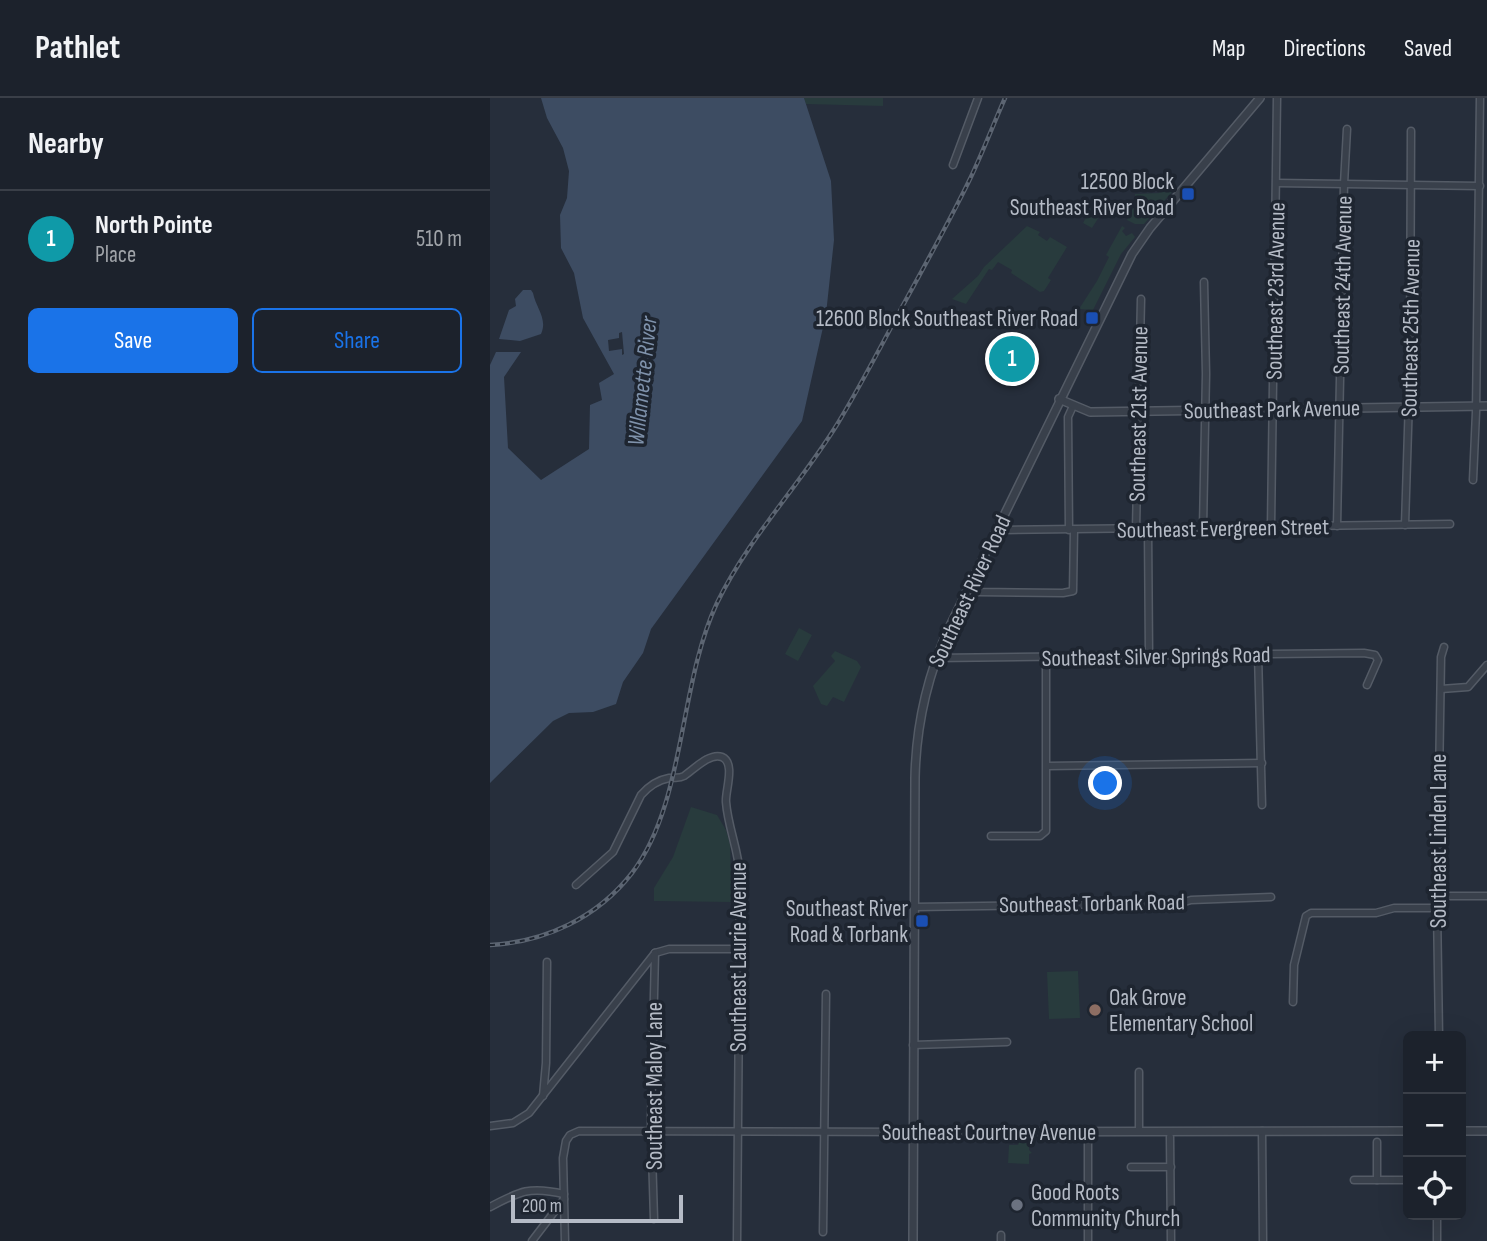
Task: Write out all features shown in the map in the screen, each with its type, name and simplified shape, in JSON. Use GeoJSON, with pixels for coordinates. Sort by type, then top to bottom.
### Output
{"type":"FeatureCollection","features":[{"type":"Feature","properties":{"kind":"street"},"geometry":{"type":"LineString","coordinates":[[953,165],[978,98]]}},
{"type":"Feature","properties":{"kind":"street","name":"Southeast River Road"},"geometry":{"type":"LineString","coordinates":[[913,1241],[915,755],[923,706],[936,659],[1059,399],[1137,246],[1260,98]]}},
{"type":"Feature","properties":{"kind":"street","name":"Southeast 23rd Avenue"},"geometry":{"type":"LineString","coordinates":[[1271,527],[1277,98]]}},
{"type":"Feature","properties":{"kind":"street"},"geometry":{"type":"LineString","coordinates":[[1473,480],[1480,98]]}},
{"type":"Feature","properties":{"kind":"street","name":"Southeast 24th Avenue"},"geometry":{"type":"LineString","coordinates":[[1337,526],[1347,129]]}},
{"type":"Feature","properties":{"kind":"street","name":"Southeast 25th Avenue"},"geometry":{"type":"LineString","coordinates":[[1405,525],[1409,408],[1411,131]]}},
{"type":"Feature","properties":{"kind":"street"},"geometry":{"type":"LineString","coordinates":[[1277,183],[1480,187]]}},
{"type":"Feature","properties":{"kind":"street"},"geometry":{"type":"LineString","coordinates":[[1203,528],[1204,282]]}},
{"type":"Feature","properties":{"kind":"street","name":"Southeast 21st Avenue"},"geometry":{"type":"LineString","coordinates":[[1136,529],[1141,299]]}},
{"type":"Feature","properties":{"kind":"street","name":"Southeast Park Avenue"},"geometry":{"type":"LineString","coordinates":[[1059,399],[1090,412],[1487,405]]}},
{"type":"Feature","properties":{"kind":"street"},"geometry":{"type":"LineString","coordinates":[[969,587],[979,592],[1073,591],[1069,417],[1073,406]]}},
{"type":"Feature","properties":{"kind":"street","name":"Southeast Evergreen Street"},"geometry":{"type":"LineString","coordinates":[[998,527],[1004,530],[1072,530],[1450,524]]}},
{"type":"Feature","properties":{"kind":"street","name":"Southeast 21st Avenue"},"geometry":{"type":"LineString","coordinates":[[1148,529],[1149,655]]}},
{"type":"Feature","properties":{"kind":"street","name":"Southeast Linden Lane"},"geometry":{"type":"LineString","coordinates":[[1439,1031],[1437,896],[1441,657],[1444,647]]}},
{"type":"Feature","properties":{"kind":"street"},"geometry":{"type":"LineString","coordinates":[[1258,653],[1262,805]]}},
{"type":"Feature","properties":{"kind":"street","name":"Southeast Silver Springs Road"},"geometry":{"type":"LineString","coordinates":[[936,659],[1364,653],[1375,655],[1377,661],[1367,685]]}},
{"type":"Feature","properties":{"kind":"street"},"geometry":{"type":"LineString","coordinates":[[991,836],[1040,836],[1046,831],[1046,658]]}},
{"type":"Feature","properties":{"kind":"street"},"geometry":{"type":"LineString","coordinates":[[1441,689],[1468,687],[1487,664]]}},
{"type":"Feature","properties":{"kind":"street","name":"Southeast Laurie Avenue"},"geometry":{"type":"LineString","coordinates":[[576,886],[613,852],[647,788],[666,778],[681,778],[710,758],[722,757],[727,761],[729,768],[726,804],[739,862],[737,1241]]}},
{"type":"Feature","properties":{"kind":"street"},"geometry":{"type":"LineString","coordinates":[[1046,766],[1262,763]]}},
{"type":"Feature","properties":{"kind":"street"},"geometry":{"type":"LineString","coordinates":[[1437,896],[1487,896]]}},
{"type":"Feature","properties":{"kind":"street","name":"Southeast Torbank Road"},"geometry":{"type":"LineString","coordinates":[[914,907],[1181,903],[1191,900],[1271,897]]}},
{"type":"Feature","properties":{"kind":"street"},"geometry":{"type":"LineString","coordinates":[[1293,1002],[1294,965],[1306,916],[1311,913],[1437,908]]}},
{"type":"Feature","properties":{"kind":"street"},"geometry":{"type":"LineString","coordinates":[[490,1126],[513,1123],[529,1113],[655,953],[669,949],[739,949]]}},
{"type":"Feature","properties":{"kind":"street","name":"Southeast Maloy Lane"},"geometry":{"type":"LineString","coordinates":[[654,1219],[652,1131],[655,953]]}},
{"type":"Feature","properties":{"kind":"street"},"geometry":{"type":"LineString","coordinates":[[543,1097],[547,962]]}},
{"type":"Feature","properties":{"kind":"street"},"geometry":{"type":"LineString","coordinates":[[824,1232],[826,994]]}},
{"type":"Feature","properties":{"kind":"street"},"geometry":{"type":"LineString","coordinates":[[914,1045],[1007,1042]]}},
{"type":"Feature","properties":{"kind":"street"},"geometry":{"type":"LineString","coordinates":[[1139,1072],[1139,1131]]}},
{"type":"Feature","properties":{"kind":"street","name":"Southeast Courtney Avenue"},"geometry":{"type":"LineString","coordinates":[[564,1196],[564,1149],[570,1135],[579,1131],[1139,1131],[1171,1134],[1403,1131]]}},
{"type":"Feature","properties":{"kind":"street"},"geometry":{"type":"LineString","coordinates":[[1088,1131],[1088,1241]]}},
{"type":"Feature","properties":{"kind":"street"},"geometry":{"type":"LineString","coordinates":[[1262,1131],[1263,1241]]}},
{"type":"Feature","properties":{"kind":"street"},"geometry":{"type":"LineString","coordinates":[[1466,1131],[1487,1131]]}},
{"type":"Feature","properties":{"kind":"street"},"geometry":{"type":"LineString","coordinates":[[1171,1134],[1171,1241]]}},
{"type":"Feature","properties":{"kind":"street"},"geometry":{"type":"LineString","coordinates":[[1377,1142],[1377,1180]]}},
{"type":"Feature","properties":{"kind":"street"},"geometry":{"type":"LineString","coordinates":[[1131,1167],[1171,1167]]}},
{"type":"Feature","properties":{"kind":"street"},"geometry":{"type":"LineString","coordinates":[[1354,1180],[1403,1180]]}},
{"type":"Feature","properties":{"kind":"street"},"geometry":{"type":"LineString","coordinates":[[490,1207],[519,1192],[534,1189],[564,1196]]}},
{"type":"Feature","properties":{"kind":"street"},"geometry":{"type":"LineString","coordinates":[[532,1241],[564,1196]]}},
{"type":"Feature","properties":{"kind":"street"},"geometry":{"type":"LineString","coordinates":[[564,1196],[565,1241]]}},
{"type":"Feature","properties":{"kind":"street"},"geometry":{"type":"LineString","coordinates":[[1437,1220],[1437,1241]]}},
{"type":"Feature","properties":{"kind":"shaded area"},"geometry":{"type":"Polygon","coordinates":[[[804,98],[883,98],[883,106],[806,104],[804,98]]]}},
{"type":"Feature","properties":{"kind":"shaded area"},"geometry":{"type":"Polygon","coordinates":[[[1161,189],[1172,192],[1144,224],[1127,220],[1129,215],[1119,209],[1132,210],[1140,199],[1135,198],[1135,194],[1159,193],[1161,189]]]}},
{"type":"Feature","properties":{"kind":"shaded area"},"geometry":{"type":"Polygon","coordinates":[[[1091,208],[1104,209],[1092,228],[1083,223],[1091,208]]]}},
{"type":"Feature","properties":{"kind":"shaded area"},"geometry":{"type":"Polygon","coordinates":[[[1027,226],[1040,232],[1038,235],[1047,241],[1050,237],[1067,247],[1048,278],[1051,280],[1044,291],[1040,292],[998,262],[992,270],[989,269],[966,304],[952,299],[978,276],[1027,226]]]}},
{"type":"Feature","properties":{"kind":"shaded area"},"geometry":{"type":"Polygon","coordinates":[[[1122,226],[1126,236],[1132,233],[1135,237],[1121,254],[1093,310],[1079,309],[1097,281],[1109,257],[1106,255],[1122,226]]]}},
{"type":"Feature","properties":{"kind":"shaded area"},"geometry":{"type":"Polygon","coordinates":[[[799,628],[812,635],[798,661],[785,654],[799,628]]]}},
{"type":"Feature","properties":{"kind":"shaded area"},"geometry":{"type":"Polygon","coordinates":[[[835,651],[857,661],[861,667],[844,702],[833,697],[827,706],[821,704],[813,686],[835,661],[831,656],[835,651]]]}},
{"type":"Feature","properties":{"kind":"shaded area"},"geometry":{"type":"Polygon","coordinates":[[[691,807],[717,815],[726,830],[730,844],[732,902],[654,901],[654,888],[673,857],[691,807]]]}},
{"type":"Feature","properties":{"kind":"shaded area"},"geometry":{"type":"Polygon","coordinates":[[[1078,971],[1080,1018],[1049,1019],[1047,972],[1078,971]]]}},
{"type":"Feature","properties":{"kind":"shaded area"},"geometry":{"type":"Polygon","coordinates":[[[1019,1142],[1029,1143],[1032,1153],[1029,1154],[1029,1164],[1008,1163],[1009,1145],[1018,1145],[1019,1142]]]}},
{"type":"Feature","properties":{"kind":"water","name":"Willamette River"},"geometry":{"type":"Polygon","coordinates":[[[541,98],[804,98],[831,181],[834,240],[826,314],[802,421],[651,629],[643,653],[623,682],[616,704],[593,712],[569,713],[553,721],[490,783],[490,365],[496,352],[521,352],[504,377],[508,448],[541,480],[589,449],[590,405],[602,400],[599,383],[614,374],[583,318],[574,273],[561,248],[560,215],[567,198],[569,171],[563,148],[547,118],[541,98]]]}},
{"type":"Feature","properties":{"kind":"water"},"geometry":{"type":"Polygon","coordinates":[[[523,290],[531,290],[533,293],[543,323],[541,334],[520,341],[499,339],[509,310],[516,306],[515,299],[523,290]]]}},
{"type":"Feature","properties":{"kind":"pier"},"geometry":{"type":"Polygon","coordinates":[[[622,332],[624,354],[622,355],[622,349],[609,351],[608,340],[619,338],[619,333],[622,332]]]}},
{"type":"Feature","properties":{"kind":"railway"},"geometry":{"type":"LineString","coordinates":[[490,945],[550,933],[586,915],[618,889],[632,873],[650,844],[663,813],[695,670],[717,603],[759,533],[823,446],[855,394],[961,197],[1005,98]]}},
{"type":"Feature","properties":{"kind":"place","name":"12500 Block Southeast River Road"},"geometry":{"type":"Point","coordinates":[1188,194]}},
{"type":"Feature","properties":{"kind":"place","name":"12600 Block Southeast River Road"},"geometry":{"type":"Point","coordinates":[1092,318]}},
{"type":"Feature","properties":{"kind":"place","name":"North Pointe"},"geometry":{"type":"Point","coordinates":[1012,359]}},
{"type":"Feature","properties":{"kind":"place","name":"Southeast River Road & Torbank"},"geometry":{"type":"Point","coordinates":[922,921]}},
{"type":"Feature","properties":{"kind":"place","name":"Oak Grove Elementary School"},"geometry":{"type":"Point","coordinates":[1095,1010]}},
{"type":"Feature","properties":{"kind":"place","name":"Good Roots Community Church"},"geometry":{"type":"Point","coordinates":[1017,1205]}}]}
